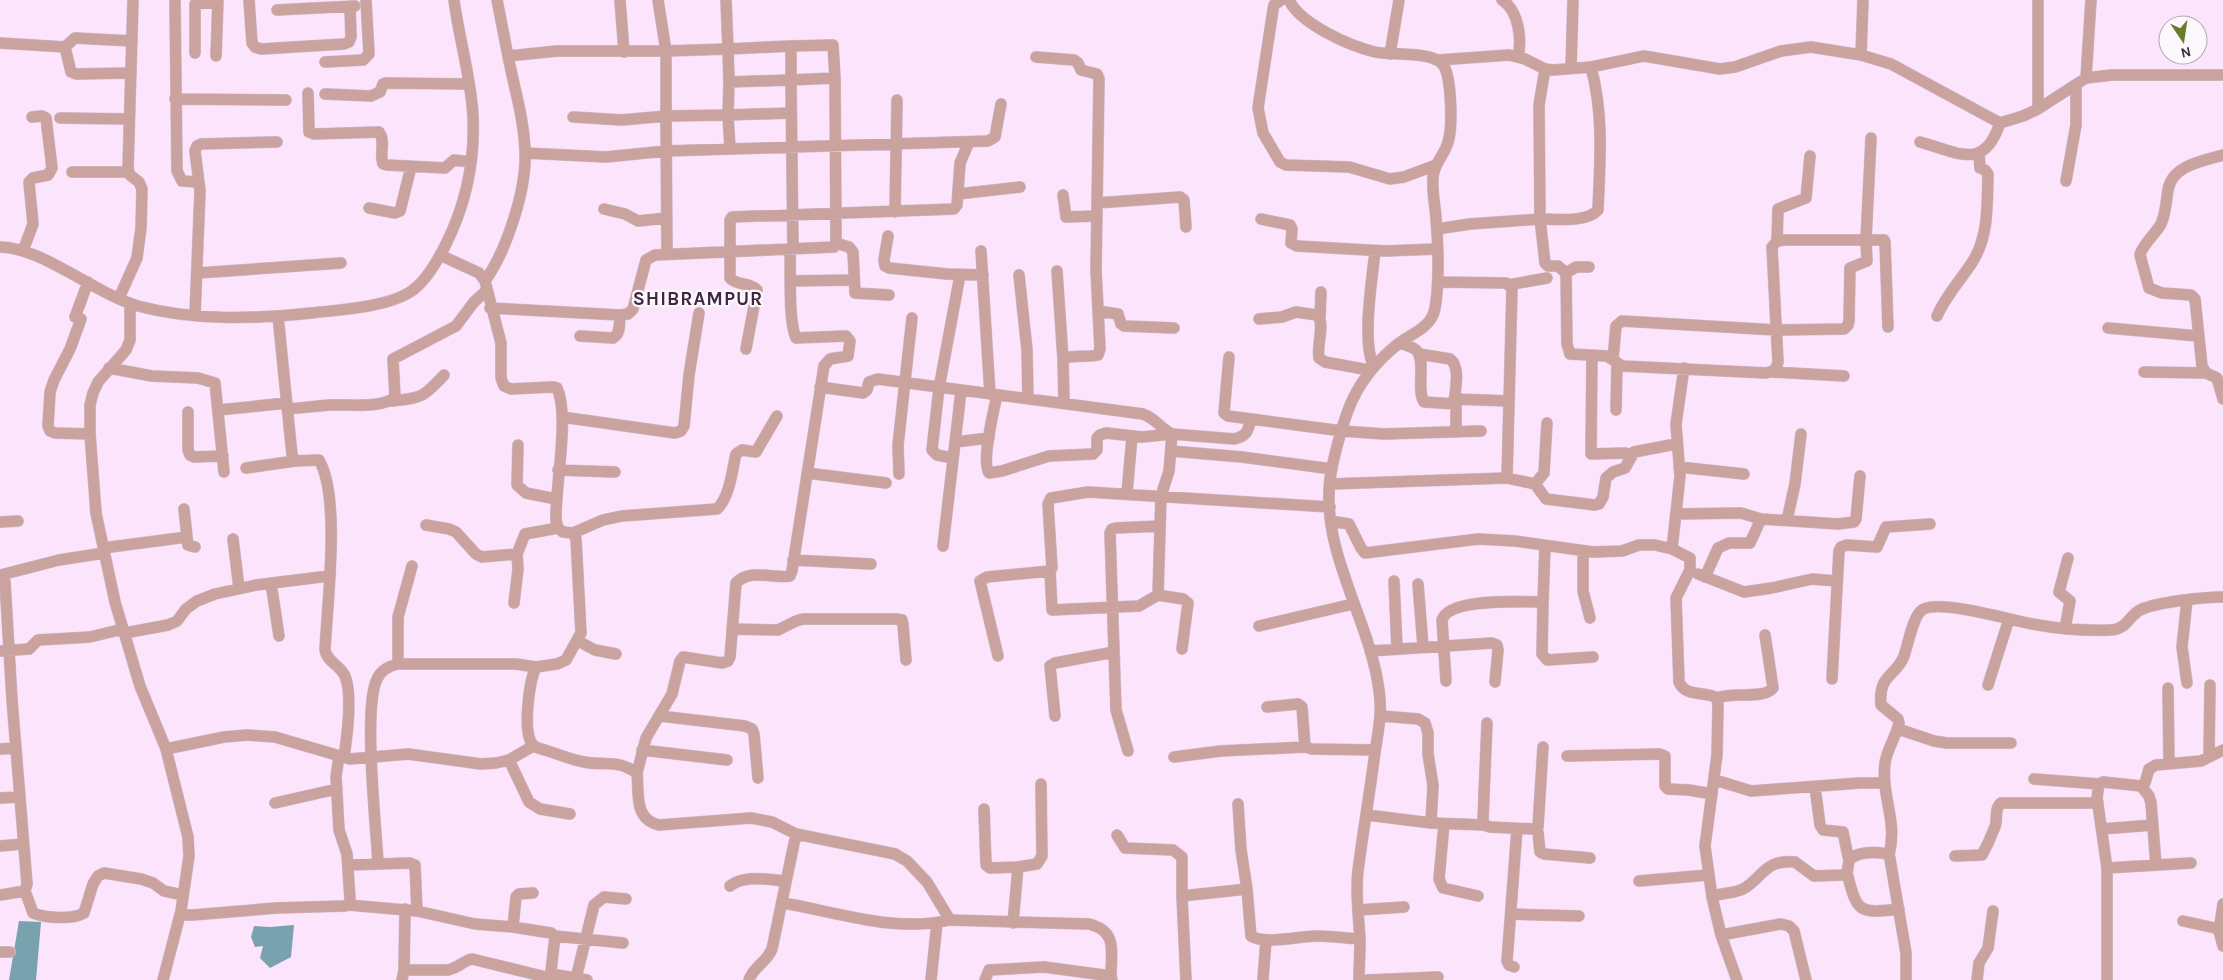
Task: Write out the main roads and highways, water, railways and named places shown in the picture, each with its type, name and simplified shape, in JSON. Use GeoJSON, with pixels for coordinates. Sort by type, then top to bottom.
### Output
{"type":"FeatureCollection","features":[{"type":"Feature","properties":{"kind":"district","name":"SHIBRAMPUR"},"geometry":{"type":"Point","coordinates":[698,299]}}]}
